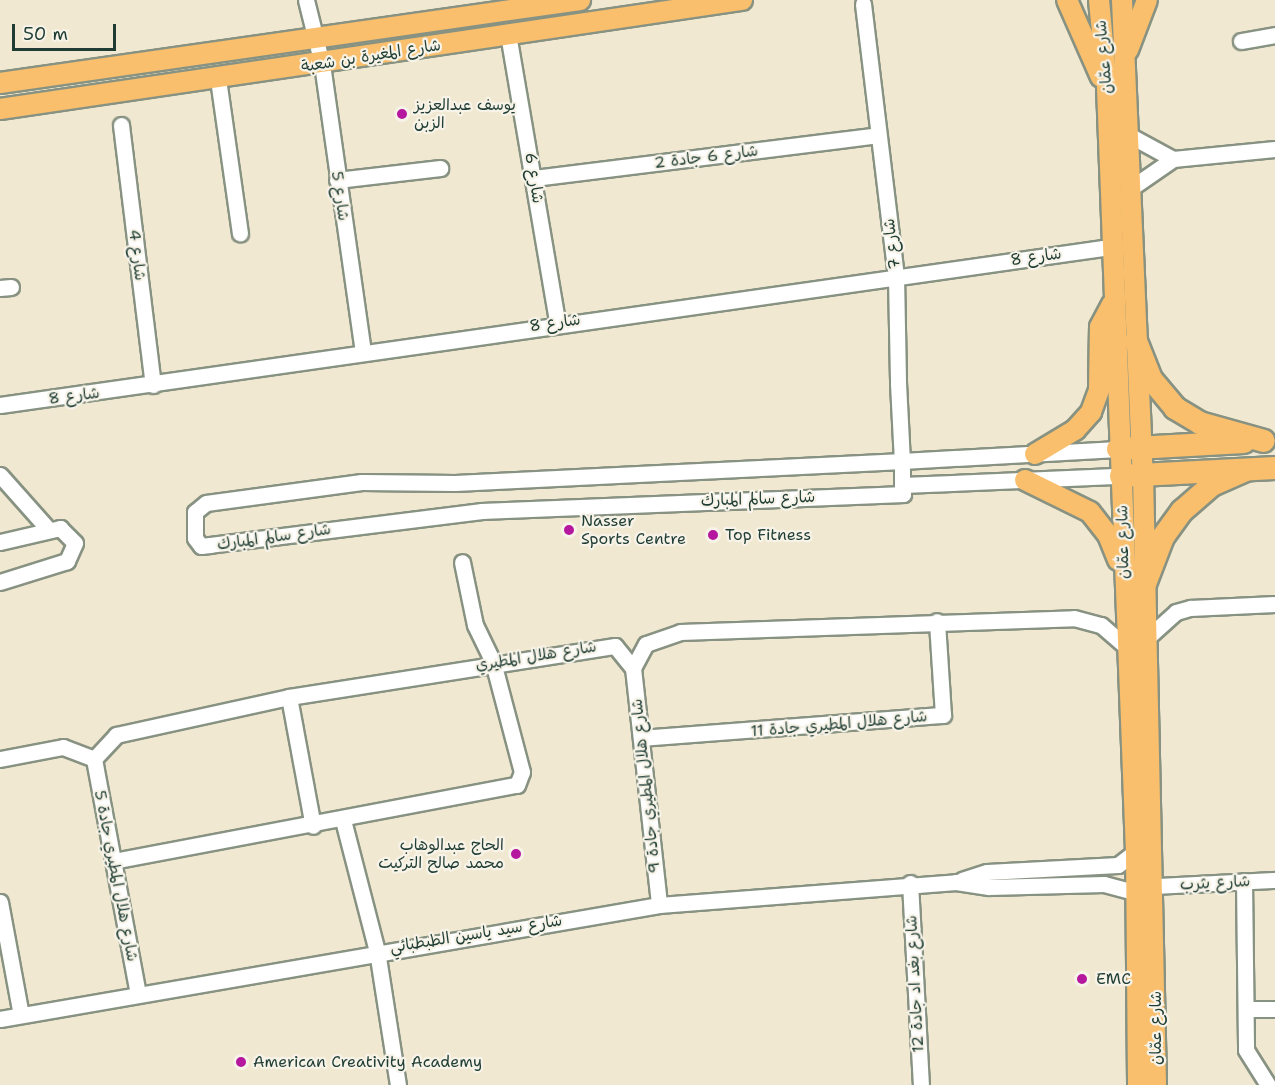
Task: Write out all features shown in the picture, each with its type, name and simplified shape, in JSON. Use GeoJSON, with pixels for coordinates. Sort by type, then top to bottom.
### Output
{"type":"FeatureCollection","features":[{"type":"Feature","properties":{"kind":"highway"},"geometry":{"type":"LineString","coordinates":[[1136,341],[1151,379],[1175,408],[1210,427],[1269,441]]}},
{"type":"Feature","properties":{"kind":"highway"},"geometry":{"type":"LineString","coordinates":[[1118,449],[1269,441]]}},
{"type":"Feature","properties":{"kind":"highway"},"geometry":{"type":"LineString","coordinates":[[1132,475],[1275,468]]}},
{"type":"Feature","properties":{"kind":"highway"},"geometry":{"type":"LineString","coordinates":[[1145,584],[1163,537],[1182,511],[1212,485],[1245,470]]}},
{"type":"Feature","properties":{"kind":"main road","name":"شارع المغيرة بن شعبة"},"geometry":{"type":"LineString","coordinates":[[0,83],[580,0]]}},
{"type":"Feature","properties":{"kind":"main road","name":"شارع المغيرة بن شعبة"},"geometry":{"type":"LineString","coordinates":[[0,108],[322,64],[742,0]]}},
{"type":"Feature","properties":{"kind":"main road"},"geometry":{"type":"LineString","coordinates":[[1067,0],[1107,87]]}},
{"type":"Feature","properties":{"kind":"main road","name":"شارع عمّان"},"geometry":{"type":"LineString","coordinates":[[1099,0],[1107,87],[1110,246],[1118,449],[1132,475],[1145,584],[1155,886],[1156,1085]]}},
{"type":"Feature","properties":{"kind":"main road","name":"شارع عمّان"},"geometry":{"type":"LineString","coordinates":[[1122,0],[1142,448],[1132,475],[1124,576],[1136,851],[1138,1085]]}},
{"type":"Feature","properties":{"kind":"main road"},"geometry":{"type":"LineString","coordinates":[[1124,64],[1147,0]]}},
{"type":"Feature","properties":{"kind":"main road"},"geometry":{"type":"LineString","coordinates":[[1035,454],[1075,430],[1091,412],[1099,390],[1100,327],[1112,304]]}},
{"type":"Feature","properties":{"kind":"main road"},"geometry":{"type":"LineString","coordinates":[[1017,480],[1090,512],[1108,535],[1124,576]]}},
{"type":"Feature","properties":{"kind":"street","name":"شارع 5"},"geometry":{"type":"LineString","coordinates":[[306,0],[322,64],[363,352]]}},
{"type":"Feature","properties":{"kind":"street","name":"شارع 7"},"geometry":{"type":"LineString","coordinates":[[863,4],[896,276],[902,485]]}},
{"type":"Feature","properties":{"kind":"street","name":"شارع 6"},"geometry":{"type":"LineString","coordinates":[[508,34],[557,322]]}},
{"type":"Feature","properties":{"kind":"street"},"geometry":{"type":"LineString","coordinates":[[1240,40],[1275,35]]}},
{"type":"Feature","properties":{"kind":"street"},"geometry":{"type":"LineString","coordinates":[[218,79],[240,232]]}},
{"type":"Feature","properties":{"kind":"street","name":"شارع 4"},"geometry":{"type":"LineString","coordinates":[[121,125],[153,385]]}},
{"type":"Feature","properties":{"kind":"street"},"geometry":{"type":"LineString","coordinates":[[1128,134],[1173,159]]}},
{"type":"Feature","properties":{"kind":"street","name":"شارع 6 جادة 2"},"geometry":{"type":"LineString","coordinates":[[534,178],[878,135]]}},
{"type":"Feature","properties":{"kind":"street"},"geometry":{"type":"LineString","coordinates":[[1131,188],[1173,159],[1275,149]]}},
{"type":"Feature","properties":{"kind":"street"},"geometry":{"type":"LineString","coordinates":[[337,180],[440,168]]}},
{"type":"Feature","properties":{"kind":"street","name":"شارع 8"},"geometry":{"type":"LineString","coordinates":[[0,405],[153,385],[557,322],[1110,246]]}},
{"type":"Feature","properties":{"kind":"street","name":"شارع سالم المبارك"},"geometry":{"type":"LineString","coordinates":[[1118,449],[902,462],[362,482],[206,503],[195,512],[192,526],[201,546],[482,511],[903,494],[902,485],[1132,475]]}},
{"type":"Feature","properties":{"kind":"street"},"geometry":{"type":"LineString","coordinates":[[1004,456],[1018,466],[1017,480]]}},
{"type":"Feature","properties":{"kind":"street"},"geometry":{"type":"LineString","coordinates":[[0,475],[48,529]]}},
{"type":"Feature","properties":{"kind":"street"},"geometry":{"type":"LineString","coordinates":[[0,542],[48,529],[60,528],[72,536],[71,558],[0,582]]}},
{"type":"Feature","properties":{"kind":"street"},"geometry":{"type":"LineString","coordinates":[[113,861],[313,826],[518,785],[522,772],[493,662],[475,625],[462,562]]}},
{"type":"Feature","properties":{"kind":"street"},"geometry":{"type":"LineString","coordinates":[[1146,639],[1176,612],[1213,606],[1275,604]]}},
{"type":"Feature","properties":{"kind":"street"},"geometry":{"type":"LineString","coordinates":[[633,668],[646,644],[680,632],[937,621],[1082,620],[1101,625],[1126,646]]}},
{"type":"Feature","properties":{"kind":"street","name":"شارع هلال المطيري جادة 11"},"geometry":{"type":"LineString","coordinates":[[641,738],[943,715],[937,621]]}},
{"type":"Feature","properties":{"kind":"street","name":"شارع هلال المطيري"},"geometry":{"type":"LineString","coordinates":[[94,759],[116,735],[289,697],[493,662],[609,645],[621,648],[633,668]]}},
{"type":"Feature","properties":{"kind":"street","name":"شارع هلال المطيري جادة 9"},"geometry":{"type":"LineString","coordinates":[[633,668],[659,904]]}},
{"type":"Feature","properties":{"kind":"street"},"geometry":{"type":"LineString","coordinates":[[289,697],[313,826]]}},
{"type":"Feature","properties":{"kind":"street"},"geometry":{"type":"LineString","coordinates":[[0,759],[63,747],[94,759]]}},
{"type":"Feature","properties":{"kind":"street","name":"شارع هلال المطيري جادة 5"},"geometry":{"type":"LineString","coordinates":[[94,759],[138,994]]}},
{"type":"Feature","properties":{"kind":"street"},"geometry":{"type":"LineString","coordinates":[[342,820],[377,951],[398,1085]]}},
{"type":"Feature","properties":{"kind":"street","name":"شارع سيد ياسين الطبطبائي"},"geometry":{"type":"LineString","coordinates":[[956,882],[987,872],[1118,865],[1136,851]]}},
{"type":"Feature","properties":{"kind":"street","name":"شارع يثرب"},"geometry":{"type":"LineString","coordinates":[[1155,886],[1275,880]]}},
{"type":"Feature","properties":{"kind":"street","name":"شارع سيد ياسين الطبطبائي"},"geometry":{"type":"LineString","coordinates":[[0,1019],[377,951],[659,904],[910,883],[956,882],[989,886],[1104,884],[1137,893]]}},
{"type":"Feature","properties":{"kind":"street"},"geometry":{"type":"LineString","coordinates":[[1244,882],[1247,1058],[1268,1085]]}},
{"type":"Feature","properties":{"kind":"street","name":"شارع بغد اد جادة 12"},"geometry":{"type":"LineString","coordinates":[[910,883],[921,1085]]}},
{"type":"Feature","properties":{"kind":"street"},"geometry":{"type":"LineString","coordinates":[[0,902],[21,1015]]}},
{"type":"Feature","properties":{"kind":"street"},"geometry":{"type":"LineString","coordinates":[[1246,1009],[1275,1009]]}},
{"type":"Feature","properties":{"kind":"place","name":"يوسف عبدالعزيز الزبن"},"geometry":{"type":"Point","coordinates":[402,114]}},
{"type":"Feature","properties":{"kind":"place","name":"Nasser Sports Centre"},"geometry":{"type":"Point","coordinates":[569,530]}},
{"type":"Feature","properties":{"kind":"place","name":"Top Fitness"},"geometry":{"type":"Point","coordinates":[713,535]}},
{"type":"Feature","properties":{"kind":"place","name":"الحاج عبدالوهاب محمد صالح التركيت"},"geometry":{"type":"Point","coordinates":[516,854]}},
{"type":"Feature","properties":{"kind":"place","name":"EMC"},"geometry":{"type":"Point","coordinates":[1082,979]}},
{"type":"Feature","properties":{"kind":"place","name":"American Creativity Academy"},"geometry":{"type":"Point","coordinates":[241,1062]}}]}
